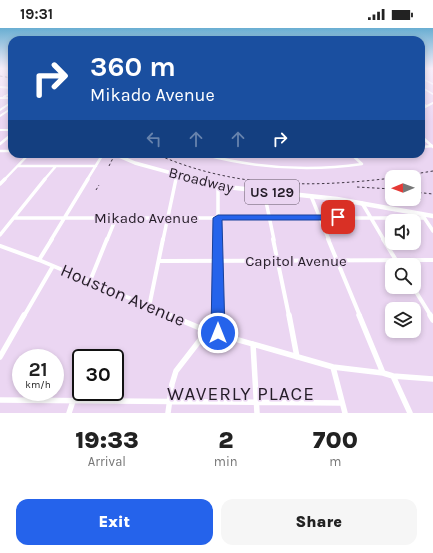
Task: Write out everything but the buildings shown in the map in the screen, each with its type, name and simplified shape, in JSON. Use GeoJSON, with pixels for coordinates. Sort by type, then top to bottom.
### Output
{"type":"FeatureCollection","features":[{"type":"Feature","properties":{"kind":"main road","name":"Broadway"},"geometry":{"type":"LineString","coordinates":[[123,158],[218,186],[361,202],[423,216],[433,216]]}},
{"type":"Feature","properties":{"kind":"street"},"geometry":{"type":"LineString","coordinates":[[4,98],[8,95]]}},
{"type":"Feature","properties":{"kind":"street"},"geometry":{"type":"LineString","coordinates":[[0,98],[8,98]]}},
{"type":"Feature","properties":{"kind":"street"},"geometry":{"type":"LineString","coordinates":[[0,144],[8,137]]}},
{"type":"Feature","properties":{"kind":"street"},"geometry":{"type":"LineString","coordinates":[[425,140],[433,147]]}},
{"type":"Feature","properties":{"kind":"street"},"geometry":{"type":"LineString","coordinates":[[0,184],[25,158]]}},
{"type":"Feature","properties":{"kind":"street"},"geometry":{"type":"LineString","coordinates":[[39,260],[66,218],[101,158]]}},
{"type":"Feature","properties":{"kind":"street"},"geometry":{"type":"LineString","coordinates":[[220,158],[243,163],[290,168],[362,164],[355,158]]}},
{"type":"Feature","properties":{"kind":"street"},"geometry":{"type":"LineString","coordinates":[[18,166],[96,166]]}},
{"type":"Feature","properties":{"kind":"street"},"geometry":{"type":"LineString","coordinates":[[0,235],[56,166]]}},
{"type":"Feature","properties":{"kind":"street"},"geometry":{"type":"LineString","coordinates":[[149,307],[177,175]]}},
{"type":"Feature","properties":{"kind":"street"},"geometry":{"type":"LineString","coordinates":[[218,186],[218,333]]}},
{"type":"Feature","properties":{"kind":"street"},"geometry":{"type":"LineString","coordinates":[[264,192],[297,357]]}},
{"type":"Feature","properties":{"kind":"street"},"geometry":{"type":"LineString","coordinates":[[311,196],[383,373]]}},
{"type":"Feature","properties":{"kind":"street"},"geometry":{"type":"LineString","coordinates":[[361,202],[395,258]]}},
{"type":"Feature","properties":{"kind":"street"},"geometry":{"type":"LineString","coordinates":[[423,216],[433,231]]}},
{"type":"Feature","properties":{"kind":"street","name":"Mikado Avenue"},"geometry":{"type":"LineString","coordinates":[[14,218],[269,218],[423,216]]}},
{"type":"Feature","properties":{"kind":"street"},"geometry":{"type":"LineString","coordinates":[[90,282],[116,218]]}},
{"type":"Feature","properties":{"kind":"street","name":"Houston Avenue"},"geometry":{"type":"LineString","coordinates":[[0,246],[39,260],[207,331],[333,367],[383,373],[393,376],[433,379]]}},
{"type":"Feature","properties":{"kind":"street","name":"Capitol Avenue"},"geometry":{"type":"LineString","coordinates":[[159,261],[385,260]]}},
{"type":"Feature","properties":{"kind":"street","name":"Capitol Avenue"},"geometry":{"type":"LineString","coordinates":[[421,260],[433,260]]}},
{"type":"Feature","properties":{"kind":"street"},"geometry":{"type":"LineString","coordinates":[[0,356],[53,266]]}},
{"type":"Feature","properties":{"kind":"street"},"geometry":{"type":"LineString","coordinates":[[417,294],[433,320]]}},
{"type":"Feature","properties":{"kind":"street"},"geometry":{"type":"LineString","coordinates":[[168,413],[172,384],[176,371],[207,331]]}},
{"type":"Feature","properties":{"kind":"street"},"geometry":{"type":"LineString","coordinates":[[253,344],[257,413]]}},
{"type":"Feature","properties":{"kind":"street"},"geometry":{"type":"LineString","coordinates":[[333,367],[345,413]]}},
{"type":"Feature","properties":{"kind":"street"},"geometry":{"type":"LineString","coordinates":[[393,376],[410,413]]}},
{"type":"Feature","properties":{"kind":"street"},"geometry":{"type":"LineString","coordinates":[[0,400],[72,401]]}},
{"type":"Feature","properties":{"kind":"street"},"geometry":{"type":"LineString","coordinates":[[69,413],[73,401],[342,403]]}},
{"type":"Feature","properties":{"kind":"railway"},"geometry":{"type":"LineString","coordinates":[[109,166],[113,158]]}},
{"type":"Feature","properties":{"kind":"railway"},"geometry":{"type":"LineString","coordinates":[[167,158],[214,174],[272,182],[302,184],[385,179]]}},
{"type":"Feature","properties":{"kind":"railway"},"geometry":{"type":"LineString","coordinates":[[421,173],[433,171]]}},
{"type":"Feature","properties":{"kind":"railway"},"geometry":{"type":"LineString","coordinates":[[96,190],[99,185]]}},
{"type":"Feature","properties":{"kind":"railway"},"geometry":{"type":"LineString","coordinates":[[357,187],[385,189]]}},
{"type":"Feature","properties":{"kind":"railway"},"geometry":{"type":"LineString","coordinates":[[421,193],[433,194]]}},
{"type":"Feature","properties":{"kind":"district","name":"WAVERLY PLACE"},"geometry":{"type":"Point","coordinates":[241,393]}},
{"type":"Feature","properties":{"kind":"route"},"geometry":{"type":"LineString","coordinates":[[218,333],[218,218],[338,217]]}}]}
